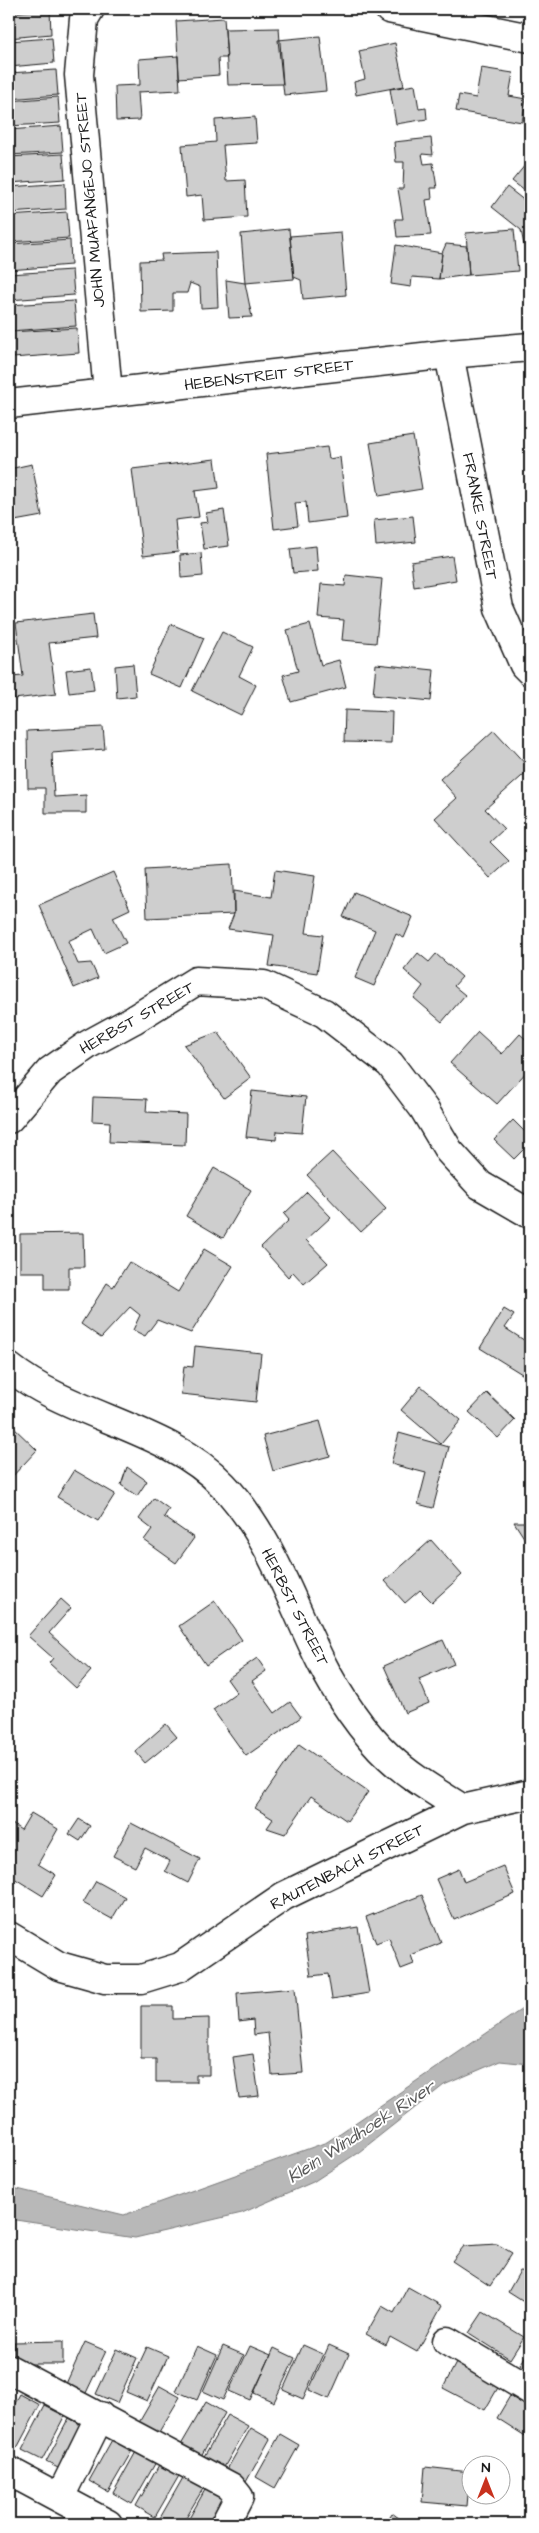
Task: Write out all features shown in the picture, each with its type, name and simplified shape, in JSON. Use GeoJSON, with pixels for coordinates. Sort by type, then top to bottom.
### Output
{"type":"FeatureCollection","features":[{"type":"Feature","properties":{"kind":"street","name":"JOHN MUAFANGEJO STREET"},"geometry":{"type":"LineString","coordinates":[[90,9],[84,19],[79,75],[108,393]]}},
{"type":"Feature","properties":{"kind":"street"},"geometry":{"type":"LineString","coordinates":[[388,9],[530,38]]}},
{"type":"Feature","properties":{"kind":"street","name":"HEBENSTREIT STREET"},"geometry":{"type":"LineString","coordinates":[[9,404],[449,354],[530,347]]}},
{"type":"Feature","properties":{"kind":"street","name":"FRANKE STREET"},"geometry":{"type":"LineString","coordinates":[[449,354],[499,608],[524,665],[530,672]]}},
{"type":"Feature","properties":{"kind":"street","name":"HERBST STREET"},"geometry":{"type":"LineString","coordinates":[[9,1119],[50,1071],[89,1044],[133,1020],[196,981],[264,985],[324,1013],[390,1064],[424,1109],[449,1151],[480,1185],[530,1214]]}},
{"type":"Feature","properties":{"kind":"street","name":"HERBST STREET"},"geometry":{"type":"LineString","coordinates":[[9,1367],[70,1404],[129,1428],[191,1459],[221,1484],[242,1508],[287,1585],[322,1663],[350,1709],[389,1756],[428,1787],[463,1809]]}},
{"type":"Feature","properties":{"kind":"street","name":"RAUTENBACH STREET"},"geometry":{"type":"LineString","coordinates":[[9,1936],[59,1966],[105,1979],[142,1980],[180,1967],[284,1896],[463,1809],[530,1794]]}},
{"type":"Feature","properties":{"kind":"street"},"geometry":{"type":"LineString","coordinates":[[447,2341],[530,2390]]}},
{"type":"Feature","properties":{"kind":"street"},"geometry":{"type":"LineString","coordinates":[[9,2369],[231,2486],[239,2497],[225,2524]]}},
{"type":"Feature","properties":{"kind":"street"},"geometry":{"type":"LineString","coordinates":[[60,2497],[100,2416]]}},
{"type":"Feature","properties":{"kind":"street"},"geometry":{"type":"LineString","coordinates":[[9,2471],[108,2524]]}},
{"type":"Feature","properties":{"kind":"water","name":"Klein Windhoek River"},"geometry":{"type":"Polygon","coordinates":[[[525,2007],[530,2008],[530,2064],[500,2061],[444,2085],[359,2152],[313,2182],[242,2213],[135,2238],[9,2219],[9,2187],[124,2215],[327,2142],[525,2007]]]}},
{"type":"Feature","properties":{"kind":"building"},"geometry":{"type":"Polygon","coordinates":[[[50,9],[51,34],[9,38],[9,13],[50,9]]]}},
{"type":"Feature","properties":{"kind":"building"},"geometry":{"type":"Polygon","coordinates":[[[224,18],[227,58],[218,58],[219,75],[179,78],[176,21],[224,18]]]}},
{"type":"Feature","properties":{"kind":"building"},"geometry":{"type":"Polygon","coordinates":[[[279,28],[283,84],[228,85],[225,29],[279,28]]]}},
{"type":"Feature","properties":{"kind":"building"},"geometry":{"type":"Polygon","coordinates":[[[320,36],[326,91],[284,95],[278,40],[320,36]]]}},
{"type":"Feature","properties":{"kind":"building"},"geometry":{"type":"Polygon","coordinates":[[[52,38],[54,63],[9,67],[9,41],[52,38]]]}},
{"type":"Feature","properties":{"kind":"building"},"geometry":{"type":"Polygon","coordinates":[[[395,43],[404,86],[356,95],[354,82],[365,79],[359,51],[395,43]]]}},
{"type":"Feature","properties":{"kind":"building"},"geometry":{"type":"Polygon","coordinates":[[[178,56],[180,90],[138,92],[140,120],[116,121],[115,86],[140,85],[139,59],[178,56]]]}},
{"type":"Feature","properties":{"kind":"building"},"geometry":{"type":"Polygon","coordinates":[[[481,68],[513,73],[509,96],[526,99],[522,122],[456,111],[459,95],[476,98],[481,68]]]}},
{"type":"Feature","properties":{"kind":"building"},"geometry":{"type":"Polygon","coordinates":[[[56,70],[58,95],[9,99],[9,73],[56,70]]]}},
{"type":"Feature","properties":{"kind":"building"},"geometry":{"type":"Polygon","coordinates":[[[415,85],[419,109],[426,108],[427,119],[396,124],[390,89],[415,85]]]}},
{"type":"Feature","properties":{"kind":"building"},"geometry":{"type":"Polygon","coordinates":[[[58,97],[60,123],[9,126],[9,101],[58,97]]]}},
{"type":"Feature","properties":{"kind":"building"},"geometry":{"type":"Polygon","coordinates":[[[255,117],[257,143],[223,145],[226,181],[245,180],[247,217],[204,220],[202,195],[186,197],[182,145],[216,142],[215,120],[255,117]]]}},
{"type":"Feature","properties":{"kind":"building"},"geometry":{"type":"Polygon","coordinates":[[[61,126],[63,152],[9,155],[9,130],[61,126]]]}},
{"type":"Feature","properties":{"kind":"building"},"geometry":{"type":"Polygon","coordinates":[[[431,138],[433,155],[422,154],[424,164],[433,163],[437,188],[431,188],[432,199],[426,200],[431,235],[397,237],[395,219],[403,219],[398,189],[403,189],[404,162],[396,162],[394,142],[431,138]]]}},
{"type":"Feature","properties":{"kind":"building"},"geometry":{"type":"Polygon","coordinates":[[[63,154],[65,179],[9,183],[9,157],[63,154]]]}},
{"type":"Feature","properties":{"kind":"building"},"geometry":{"type":"Polygon","coordinates":[[[526,164],[530,168],[530,195],[512,181],[526,164]]]}},
{"type":"Feature","properties":{"kind":"building"},"geometry":{"type":"Polygon","coordinates":[[[65,183],[66,209],[9,213],[9,187],[65,183]]]}},
{"type":"Feature","properties":{"kind":"building"},"geometry":{"type":"Polygon","coordinates":[[[507,187],[530,205],[530,265],[528,265],[521,230],[492,207],[507,187]]]}},
{"type":"Feature","properties":{"kind":"building"},"geometry":{"type":"Polygon","coordinates":[[[67,212],[69,238],[9,242],[9,216],[67,212]]]}},
{"type":"Feature","properties":{"kind":"building"},"geometry":{"type":"Polygon","coordinates":[[[289,229],[294,279],[245,283],[241,234],[289,229]]]}},
{"type":"Feature","properties":{"kind":"building"},"geometry":{"type":"Polygon","coordinates":[[[514,229],[518,271],[469,275],[466,233],[514,229]]]}},
{"type":"Feature","properties":{"kind":"building"},"geometry":{"type":"Polygon","coordinates":[[[341,232],[346,295],[303,299],[301,280],[294,277],[290,236],[341,232]]]}},
{"type":"Feature","properties":{"kind":"building"},"geometry":{"type":"Polygon","coordinates":[[[70,240],[71,265],[9,270],[9,244],[70,240]]]}},
{"type":"Feature","properties":{"kind":"building"},"geometry":{"type":"Polygon","coordinates":[[[446,244],[467,246],[469,275],[439,279],[442,253],[446,244]]]}},
{"type":"Feature","properties":{"kind":"building"},"geometry":{"type":"Polygon","coordinates":[[[396,245],[442,253],[439,279],[412,277],[411,287],[391,284],[396,245]]]}},
{"type":"Feature","properties":{"kind":"building"},"geometry":{"type":"Polygon","coordinates":[[[216,252],[218,307],[201,308],[200,287],[190,283],[187,293],[173,293],[173,311],[141,312],[140,261],[162,260],[161,254],[216,252]]]}},
{"type":"Feature","properties":{"kind":"building"},"geometry":{"type":"Polygon","coordinates":[[[72,270],[74,295],[9,300],[9,274],[72,270]]]}},
{"type":"Feature","properties":{"kind":"building"},"geometry":{"type":"Polygon","coordinates":[[[226,280],[245,283],[252,317],[229,318],[226,280]]]}},
{"type":"Feature","properties":{"kind":"building"},"geometry":{"type":"Polygon","coordinates":[[[74,301],[76,326],[10,331],[9,305],[74,301]]]}},
{"type":"Feature","properties":{"kind":"building"},"geometry":{"type":"Polygon","coordinates":[[[77,328],[79,353],[12,358],[10,332],[77,328]]]}},
{"type":"Feature","properties":{"kind":"building"},"geometry":{"type":"Polygon","coordinates":[[[413,436],[422,489],[379,496],[370,443],[413,436]]]}},
{"type":"Feature","properties":{"kind":"building"},"geometry":{"type":"Polygon","coordinates":[[[327,447],[329,459],[340,457],[347,518],[308,523],[306,502],[295,503],[298,526],[274,529],[266,454],[327,447]]]}},
{"type":"Feature","properties":{"kind":"building"},"geometry":{"type":"Polygon","coordinates":[[[215,459],[219,488],[195,491],[199,517],[175,520],[178,552],[143,556],[132,469],[215,459]]]}},
{"type":"Feature","properties":{"kind":"building"},"geometry":{"type":"Polygon","coordinates":[[[32,464],[42,516],[9,522],[9,469],[32,464]]]}},
{"type":"Feature","properties":{"kind":"building"},"geometry":{"type":"Polygon","coordinates":[[[224,510],[229,546],[204,549],[200,523],[208,522],[206,513],[224,510]]]}},
{"type":"Feature","properties":{"kind":"building"},"geometry":{"type":"Polygon","coordinates":[[[413,516],[416,542],[376,546],[374,520],[413,516]]]}},
{"type":"Feature","properties":{"kind":"building"},"geometry":{"type":"Polygon","coordinates":[[[316,546],[318,571],[293,573],[290,549],[316,546]]]}},
{"type":"Feature","properties":{"kind":"building"},"geometry":{"type":"Polygon","coordinates":[[[201,553],[203,576],[181,578],[180,555],[201,553]]]}},
{"type":"Feature","properties":{"kind":"building"},"geometry":{"type":"Polygon","coordinates":[[[452,556],[456,580],[414,587],[411,562],[452,556]]]}},
{"type":"Feature","properties":{"kind":"building"},"geometry":{"type":"Polygon","coordinates":[[[346,575],[382,579],[376,643],[342,640],[344,620],[318,618],[321,584],[345,586],[346,575]]]}},
{"type":"Feature","properties":{"kind":"building"},"geometry":{"type":"Polygon","coordinates":[[[93,614],[96,638],[49,643],[56,694],[14,699],[11,677],[23,676],[16,623],[93,614]]]}},
{"type":"Feature","properties":{"kind":"building"},"geometry":{"type":"Polygon","coordinates":[[[171,624],[204,638],[182,688],[149,674],[171,624]]]}},
{"type":"Feature","properties":{"kind":"building"},"geometry":{"type":"Polygon","coordinates":[[[310,624],[321,665],[339,660],[346,687],[291,702],[283,675],[298,671],[287,630],[310,624]]]}},
{"type":"Feature","properties":{"kind":"building"},"geometry":{"type":"Polygon","coordinates":[[[222,632],[253,647],[239,676],[256,685],[241,715],[192,691],[222,632]]]}},
{"type":"Feature","properties":{"kind":"building"},"geometry":{"type":"Polygon","coordinates":[[[133,664],[136,696],[117,698],[115,666],[133,664]]]}},
{"type":"Feature","properties":{"kind":"building"},"geometry":{"type":"Polygon","coordinates":[[[376,664],[434,670],[431,701],[373,695],[376,664]]]}},
{"type":"Feature","properties":{"kind":"building"},"geometry":{"type":"Polygon","coordinates":[[[91,667],[94,690],[69,693],[66,670],[91,667]]]}},
{"type":"Feature","properties":{"kind":"building"},"geometry":{"type":"Polygon","coordinates":[[[345,710],[392,712],[391,743],[344,742],[345,710]]]}},
{"type":"Feature","properties":{"kind":"building"},"geometry":{"type":"Polygon","coordinates":[[[103,727],[105,749],[52,753],[54,797],[86,795],[86,813],[45,813],[45,788],[28,788],[27,731],[103,727]]]}},
{"type":"Feature","properties":{"kind":"building"},"geometry":{"type":"Polygon","coordinates":[[[494,730],[530,769],[485,809],[504,829],[490,842],[509,861],[490,878],[435,818],[457,798],[440,779],[494,730]]]}},
{"type":"Feature","properties":{"kind":"building"},"geometry":{"type":"Polygon","coordinates":[[[232,864],[234,914],[147,918],[145,869],[232,864]]]}},
{"type":"Feature","properties":{"kind":"building"},"geometry":{"type":"Polygon","coordinates":[[[275,870],[315,876],[306,933],[323,935],[317,973],[269,966],[274,935],[228,929],[234,914],[234,891],[271,897],[275,870]]]}},
{"type":"Feature","properties":{"kind":"building"},"geometry":{"type":"Polygon","coordinates":[[[113,872],[130,909],[113,917],[126,943],[104,953],[93,929],[68,941],[78,964],[91,963],[98,978],[74,988],[39,905],[113,872]]]}},
{"type":"Feature","properties":{"kind":"building"},"geometry":{"type":"Polygon","coordinates":[[[354,892],[413,917],[404,938],[396,934],[374,986],[355,978],[375,930],[343,917],[354,892]]]}},
{"type":"Feature","properties":{"kind":"building"},"geometry":{"type":"Polygon","coordinates":[[[418,953],[429,962],[436,954],[462,977],[454,986],[465,995],[442,1022],[414,998],[423,986],[404,970],[418,953]]]}},
{"type":"Feature","properties":{"kind":"building"},"geometry":{"type":"Polygon","coordinates":[[[218,1032],[251,1078],[224,1098],[184,1045],[218,1032]]]}},
{"type":"Feature","properties":{"kind":"building"},"geometry":{"type":"Polygon","coordinates":[[[478,1032],[502,1054],[520,1034],[530,1043],[530,1068],[497,1104],[450,1063],[478,1032]]]}},
{"type":"Feature","properties":{"kind":"building"},"geometry":{"type":"Polygon","coordinates":[[[252,1091],[306,1097],[302,1133],[277,1131],[276,1140],[246,1137],[252,1091]]]}},
{"type":"Feature","properties":{"kind":"building"},"geometry":{"type":"Polygon","coordinates":[[[93,1097],[147,1099],[146,1112],[186,1114],[185,1145],[109,1142],[110,1122],[92,1121],[93,1097]]]}},
{"type":"Feature","properties":{"kind":"building"},"geometry":{"type":"Polygon","coordinates":[[[513,1120],[530,1137],[530,1143],[514,1159],[494,1140],[513,1120]]]}},
{"type":"Feature","properties":{"kind":"building"},"geometry":{"type":"Polygon","coordinates":[[[332,1152],[386,1209],[361,1232],[307,1175],[332,1152]]]}},
{"type":"Feature","properties":{"kind":"building"},"geometry":{"type":"Polygon","coordinates":[[[214,1168],[251,1190],[223,1238],[186,1216],[214,1168]]]}},
{"type":"Feature","properties":{"kind":"building"},"geometry":{"type":"Polygon","coordinates":[[[307,1192],[331,1217],[306,1240],[328,1263],[304,1284],[293,1272],[288,1277],[261,1247],[289,1220],[284,1214],[307,1192]]]}},
{"type":"Feature","properties":{"kind":"building"},"geometry":{"type":"Polygon","coordinates":[[[83,1233],[84,1267],[69,1267],[69,1289],[45,1289],[45,1272],[20,1272],[20,1234],[83,1233]]]}},
{"type":"Feature","properties":{"kind":"building"},"geometry":{"type":"Polygon","coordinates":[[[204,1249],[233,1266],[191,1333],[157,1320],[145,1336],[133,1330],[140,1315],[130,1307],[101,1338],[81,1324],[107,1283],[113,1287],[129,1262],[178,1292],[204,1249]]]}},
{"type":"Feature","properties":{"kind":"building"},"geometry":{"type":"Polygon","coordinates":[[[504,1309],[514,1315],[505,1328],[530,1344],[530,1379],[480,1348],[504,1309]]]}},
{"type":"Feature","properties":{"kind":"building"},"geometry":{"type":"Polygon","coordinates":[[[195,1346],[261,1353],[256,1402],[181,1394],[184,1366],[193,1367],[195,1346]]]}},
{"type":"Feature","properties":{"kind":"building"},"geometry":{"type":"Polygon","coordinates":[[[421,1386],[461,1420],[441,1444],[401,1410],[421,1386]]]}},
{"type":"Feature","properties":{"kind":"building"},"geometry":{"type":"Polygon","coordinates":[[[487,1393],[515,1420],[498,1438],[469,1412],[487,1393]]]}},
{"type":"Feature","properties":{"kind":"building"},"geometry":{"type":"Polygon","coordinates":[[[320,1421],[330,1456],[273,1471],[263,1436],[320,1421]]]}},
{"type":"Feature","properties":{"kind":"building"},"geometry":{"type":"Polygon","coordinates":[[[12,1426],[37,1450],[9,1480],[9,1430],[12,1426]]]}},
{"type":"Feature","properties":{"kind":"building"},"geometry":{"type":"Polygon","coordinates":[[[399,1433],[449,1447],[433,1508],[418,1504],[426,1473],[391,1464],[399,1433]]]}},
{"type":"Feature","properties":{"kind":"building"},"geometry":{"type":"Polygon","coordinates":[[[127,1467],[147,1481],[137,1496],[121,1485],[127,1467]]]}},
{"type":"Feature","properties":{"kind":"building"},"geometry":{"type":"Polygon","coordinates":[[[74,1470],[115,1494],[98,1521],[57,1497],[74,1470]]]}},
{"type":"Feature","properties":{"kind":"building"},"geometry":{"type":"Polygon","coordinates":[[[154,1498],[169,1509],[164,1517],[194,1538],[176,1563],[144,1540],[152,1529],[139,1519],[154,1498]]]}},
{"type":"Feature","properties":{"kind":"building"},"geometry":{"type":"Polygon","coordinates":[[[514,1522],[530,1522],[530,1547],[514,1522]]]}},
{"type":"Feature","properties":{"kind":"building"},"geometry":{"type":"Polygon","coordinates":[[[431,1540],[462,1575],[432,1602],[420,1590],[405,1603],[385,1581],[431,1540]]]}},
{"type":"Feature","properties":{"kind":"building"},"geometry":{"type":"Polygon","coordinates":[[[61,1599],[71,1608],[49,1633],[91,1671],[76,1688],[49,1663],[53,1658],[28,1636],[61,1599]]]}},
{"type":"Feature","properties":{"kind":"building"},"geometry":{"type":"Polygon","coordinates":[[[215,1601],[242,1640],[206,1665],[179,1626],[215,1601]]]}},
{"type":"Feature","properties":{"kind":"building"},"geometry":{"type":"Polygon","coordinates":[[[443,1640],[454,1664],[419,1679],[429,1703],[405,1713],[384,1666],[443,1640]]]}},
{"type":"Feature","properties":{"kind":"building"},"geometry":{"type":"Polygon","coordinates":[[[257,1658],[266,1671],[252,1681],[275,1713],[290,1702],[301,1717],[246,1756],[213,1710],[237,1693],[227,1679],[257,1658]]]}},
{"type":"Feature","properties":{"kind":"building"},"geometry":{"type":"Polygon","coordinates":[[[166,1724],[177,1737],[145,1763],[135,1751],[166,1724]]]}},
{"type":"Feature","properties":{"kind":"building"},"geometry":{"type":"Polygon","coordinates":[[[299,1744],[368,1792],[347,1821],[311,1796],[285,1834],[267,1828],[273,1819],[255,1808],[299,1744]]]}},
{"type":"Feature","properties":{"kind":"building"},"geometry":{"type":"Polygon","coordinates":[[[31,1813],[58,1829],[38,1864],[56,1875],[43,1896],[9,1875],[9,1822],[21,1830],[31,1813]]]}},
{"type":"Feature","properties":{"kind":"building"},"geometry":{"type":"Polygon","coordinates":[[[79,1819],[90,1826],[80,1841],[69,1834],[79,1819]]]}},
{"type":"Feature","properties":{"kind":"building"},"geometry":{"type":"Polygon","coordinates":[[[131,1823],[200,1859],[188,1883],[165,1871],[170,1861],[145,1848],[135,1867],[113,1856],[131,1823]]]}},
{"type":"Feature","properties":{"kind":"building"},"geometry":{"type":"Polygon","coordinates":[[[503,1866],[515,1894],[454,1920],[436,1879],[459,1869],[464,1882],[503,1866]]]}},
{"type":"Feature","properties":{"kind":"building"},"geometry":{"type":"Polygon","coordinates":[[[96,1881],[125,1897],[112,1919],[83,1903],[96,1881]]]}},
{"type":"Feature","properties":{"kind":"building"},"geometry":{"type":"Polygon","coordinates":[[[422,1895],[441,1943],[411,1955],[414,1964],[401,1969],[389,1938],[376,1943],[366,1917],[422,1895]]]}},
{"type":"Feature","properties":{"kind":"building"},"geometry":{"type":"Polygon","coordinates":[[[358,1927],[369,1993],[332,1999],[328,1974],[311,1976],[305,1936],[358,1927]]]}},
{"type":"Feature","properties":{"kind":"building"},"geometry":{"type":"Polygon","coordinates":[[[295,1988],[303,2073],[272,2075],[268,2033],[254,2035],[253,2020],[239,2022],[237,1993],[295,1988]]]}},
{"type":"Feature","properties":{"kind":"building"},"geometry":{"type":"Polygon","coordinates":[[[141,2006],[173,2006],[173,2019],[209,2018],[209,2075],[196,2075],[196,2082],[156,2082],[156,2059],[141,2059],[141,2006]]]}},
{"type":"Feature","properties":{"kind":"building"},"geometry":{"type":"Polygon","coordinates":[[[253,2054],[259,2096],[239,2098],[233,2057],[253,2054]]]}},
{"type":"Feature","properties":{"kind":"building"},"geometry":{"type":"Polygon","coordinates":[[[497,2244],[512,2253],[490,2286],[452,2261],[464,2246],[497,2244]]]}},
{"type":"Feature","properties":{"kind":"building"},"geometry":{"type":"Polygon","coordinates":[[[520,2271],[530,2272],[530,2306],[508,2292],[520,2271]]]}},
{"type":"Feature","properties":{"kind":"building"},"geometry":{"type":"Polygon","coordinates":[[[408,2287],[442,2306],[417,2352],[390,2337],[386,2345],[366,2334],[382,2306],[394,2313],[408,2287]]]}},
{"type":"Feature","properties":{"kind":"building"},"geometry":{"type":"Polygon","coordinates":[[[483,2312],[524,2337],[510,2359],[469,2333],[483,2312]]]}},
{"type":"Feature","properties":{"kind":"building"},"geometry":{"type":"Polygon","coordinates":[[[63,2341],[63,2364],[14,2364],[14,2342],[63,2341]]]}},
{"type":"Feature","properties":{"kind":"building"},"geometry":{"type":"Polygon","coordinates":[[[85,2342],[106,2351],[85,2395],[65,2386],[85,2342]]]}},
{"type":"Feature","properties":{"kind":"building"},"geometry":{"type":"Polygon","coordinates":[[[303,2345],[323,2354],[303,2399],[283,2390],[303,2345]]]}},
{"type":"Feature","properties":{"kind":"building"},"geometry":{"type":"Polygon","coordinates":[[[329,2345],[349,2354],[329,2399],[309,2390],[329,2345]]]}},
{"type":"Feature","properties":{"kind":"building"},"geometry":{"type":"Polygon","coordinates":[[[197,2346],[217,2355],[197,2400],[176,2391],[197,2346]]]}},
{"type":"Feature","properties":{"kind":"building"},"geometry":{"type":"Polygon","coordinates":[[[223,2346],[244,2355],[223,2400],[203,2391],[223,2346]]]}},
{"type":"Feature","properties":{"kind":"building"},"geometry":{"type":"Polygon","coordinates":[[[250,2346],[271,2355],[250,2400],[229,2391],[250,2346]]]}},
{"type":"Feature","properties":{"kind":"building"},"geometry":{"type":"Polygon","coordinates":[[[147,2347],[168,2356],[147,2401],[126,2392],[147,2347]]]}},
{"type":"Feature","properties":{"kind":"building"},"geometry":{"type":"Polygon","coordinates":[[[274,2348],[295,2358],[274,2402],[254,2393],[274,2348]]]}},
{"type":"Feature","properties":{"kind":"building"},"geometry":{"type":"Polygon","coordinates":[[[117,2349],[137,2358],[117,2403],[96,2394],[117,2349]]]}},
{"type":"Feature","properties":{"kind":"building"},"geometry":{"type":"Polygon","coordinates":[[[530,2349],[530,2371],[520,2365],[530,2349]]]}},
{"type":"Feature","properties":{"kind":"building"},"geometry":{"type":"Polygon","coordinates":[[[456,2363],[499,2386],[485,2410],[443,2388],[456,2363]]]}},
{"type":"Feature","properties":{"kind":"building"},"geometry":{"type":"Polygon","coordinates":[[[160,2386],[180,2397],[156,2437],[137,2426],[160,2386]]]}},
{"type":"Feature","properties":{"kind":"building"},"geometry":{"type":"Polygon","coordinates":[[[20,2394],[40,2405],[17,2448],[9,2444],[9,2415],[20,2394]]]}},
{"type":"Feature","properties":{"kind":"building"},"geometry":{"type":"Polygon","coordinates":[[[510,2396],[530,2409],[530,2439],[497,2418],[510,2396]]]}},
{"type":"Feature","properties":{"kind":"building"},"geometry":{"type":"Polygon","coordinates":[[[206,2402],[225,2413],[201,2456],[181,2445],[206,2402]]]}},
{"type":"Feature","properties":{"kind":"building"},"geometry":{"type":"Polygon","coordinates":[[[45,2406],[65,2416],[42,2460],[22,2450],[45,2406]]]}},
{"type":"Feature","properties":{"kind":"building"},"geometry":{"type":"Polygon","coordinates":[[[228,2415],[248,2426],[223,2469],[203,2458],[228,2415]]]}},
{"type":"Feature","properties":{"kind":"building"},"geometry":{"type":"Polygon","coordinates":[[[69,2418],[89,2429],[66,2472],[46,2462],[69,2418]]]}},
{"type":"Feature","properties":{"kind":"building"},"geometry":{"type":"Polygon","coordinates":[[[251,2428],[270,2439],[246,2482],[226,2471],[251,2428]]]}},
{"type":"Feature","properties":{"kind":"building"},"geometry":{"type":"Polygon","coordinates":[[[280,2434],[299,2445],[275,2488],[256,2477],[280,2434]]]}},
{"type":"Feature","properties":{"kind":"building"},"geometry":{"type":"Polygon","coordinates":[[[113,2438],[133,2449],[108,2492],[89,2481],[113,2438]]]}},
{"type":"Feature","properties":{"kind":"building"},"geometry":{"type":"Polygon","coordinates":[[[137,2450],[156,2462],[132,2504],[113,2493],[137,2450]]]}},
{"type":"Feature","properties":{"kind":"building"},"geometry":{"type":"Polygon","coordinates":[[[160,2463],[180,2474],[155,2517],[136,2506],[160,2463]]]}},
{"type":"Feature","properties":{"kind":"building"},"geometry":{"type":"Polygon","coordinates":[[[425,2467],[462,2471],[462,2506],[422,2502],[425,2467]]]}},
{"type":"Feature","properties":{"kind":"building"},"geometry":{"type":"Polygon","coordinates":[[[184,2476],[204,2487],[182,2524],[170,2524],[160,2518],[184,2476]]]}},
{"type":"Feature","properties":{"kind":"building"},"geometry":{"type":"Polygon","coordinates":[[[206,2488],[226,2499],[211,2524],[186,2524],[206,2488]]]}},
{"type":"Feature","properties":{"kind":"building"},"geometry":{"type":"Polygon","coordinates":[[[392,2513],[407,2524],[385,2524],[392,2513]]]}}]}
